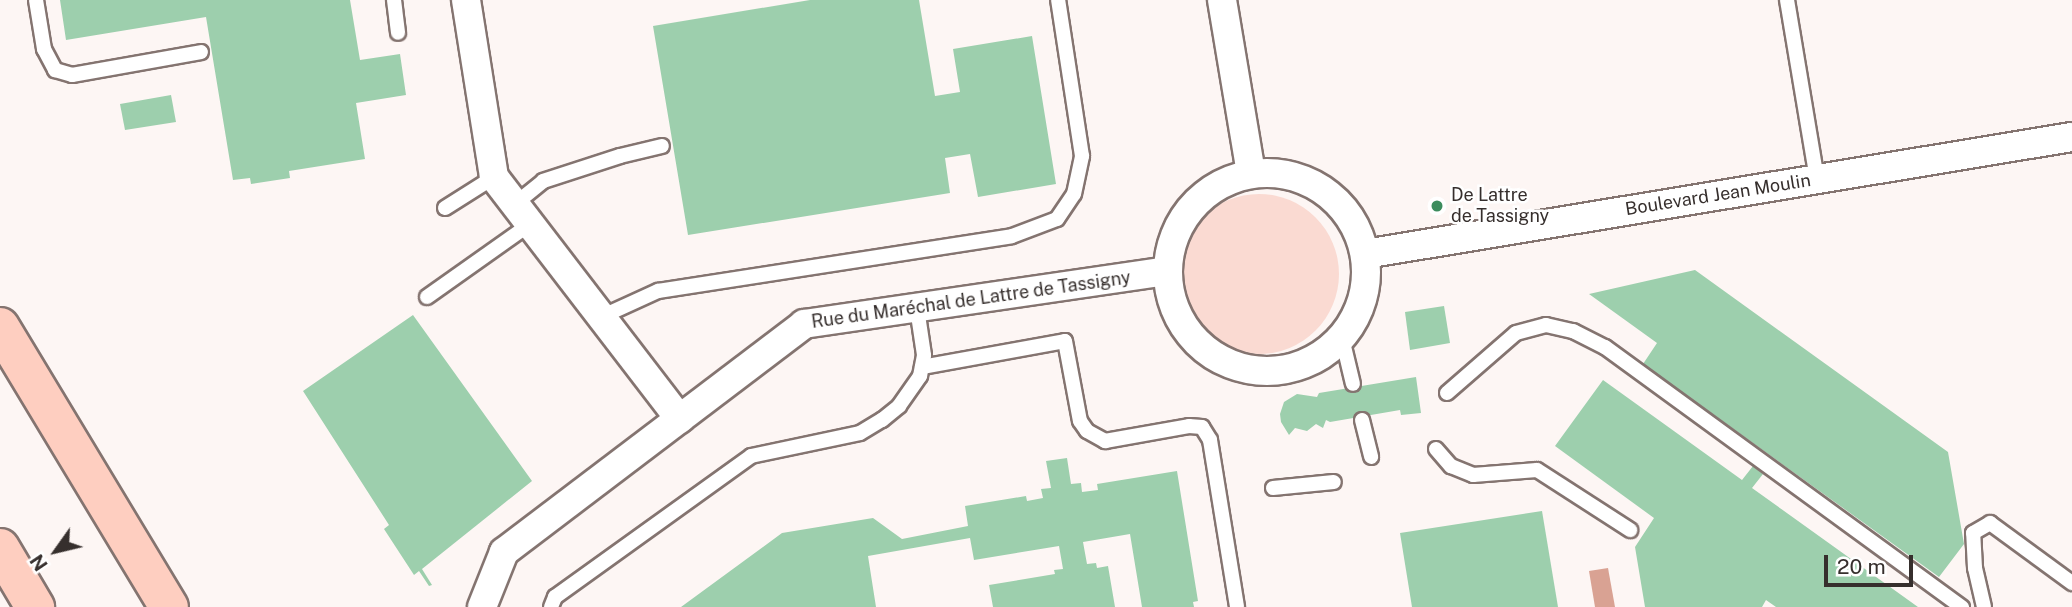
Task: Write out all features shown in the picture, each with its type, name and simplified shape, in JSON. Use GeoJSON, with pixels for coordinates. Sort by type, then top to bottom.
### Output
{"type":"FeatureCollection","features":[{"type":"Feature","properties":{"kind":"highway"},"geometry":{"type":"LineString","coordinates":[[0,327],[169,607]]}},
{"type":"Feature","properties":{"kind":"highway"},"geometry":{"type":"LineString","coordinates":[[0,548],[35,607]]}},
{"type":"Feature","properties":{"kind":"street"},"geometry":{"type":"LineString","coordinates":[[466,0],[494,177],[680,419]]}},
{"type":"Feature","properties":{"kind":"street"},"geometry":{"type":"LineString","coordinates":[[1222,0],[1251,174]]}},
{"type":"Feature","properties":{"kind":"street","name":"Boulevard Jean Moulin"},"geometry":{"type":"LineString","coordinates":[[1365,254],[2072,137]]}},
{"type":"Feature","properties":{"kind":"street"},"geometry":{"type":"LineString","coordinates":[[1251,174],[1282,174],[1311,183],[1336,201],[1355,225],[1365,254],[1366,284],[1358,313],[1342,338],[1317,358],[1286,370],[1253,371],[1226,363],[1202,347],[1183,326],[1171,299],[1167,271],[1171,244],[1183,218],[1201,197],[1224,182],[1251,174]]}},
{"type":"Feature","properties":{"kind":"street","name":"Rue du Maréchal de Lattre de Tassigny"},"geometry":{"type":"LineString","coordinates":[[482,607],[504,552],[804,324],[1167,271]]}},
{"type":"Feature","properties":{"kind":"lane"},"geometry":{"type":"LineString","coordinates":[[36,0],[44,49],[55,71],[72,75],[201,52]]}},
{"type":"Feature","properties":{"kind":"lane"},"geometry":{"type":"LineString","coordinates":[[394,0],[398,33]]}},
{"type":"Feature","properties":{"kind":"lane"},"geometry":{"type":"LineString","coordinates":[[601,317],[658,291],[1012,236],[1057,219],[1074,194],[1082,156],[1058,0]]}},
{"type":"Feature","properties":{"kind":"lane"},"geometry":{"type":"LineString","coordinates":[[1787,0],[1817,178]]}},
{"type":"Feature","properties":{"kind":"lane"},"geometry":{"type":"LineString","coordinates":[[427,297],[522,214],[543,181],[620,156],[662,146]]}},
{"type":"Feature","properties":{"kind":"lane"},"geometry":{"type":"LineString","coordinates":[[445,208],[494,177]]}},
{"type":"Feature","properties":{"kind":"lane"},"geometry":{"type":"LineString","coordinates":[[551,607],[555,597],[751,456],[860,433],[882,420],[899,406],[920,376],[924,355],[917,308]]}},
{"type":"Feature","properties":{"kind":"lane"},"geometry":{"type":"LineString","coordinates":[[1447,393],[1516,333],[1546,325],[1573,331],[1605,347],[1962,607]]}},
{"type":"Feature","properties":{"kind":"lane"},"geometry":{"type":"LineString","coordinates":[[1342,338],[1353,384]]}},
{"type":"Feature","properties":{"kind":"lane"},"geometry":{"type":"LineString","coordinates":[[922,367],[1065,341],[1080,421],[1087,431],[1105,440],[1189,426],[1202,427],[1210,440],[1237,607]]}},
{"type":"Feature","properties":{"kind":"lane"},"geometry":{"type":"LineString","coordinates":[[1362,420],[1371,457]]}},
{"type":"Feature","properties":{"kind":"lane"},"geometry":{"type":"LineString","coordinates":[[1436,449],[1451,466],[1473,475],[1536,470],[1630,530]]}},
{"type":"Feature","properties":{"kind":"lane"},"geometry":{"type":"LineString","coordinates":[[1273,488],[1334,482]]}},
{"type":"Feature","properties":{"kind":"lane"},"geometry":{"type":"LineString","coordinates":[[1984,607],[1975,568],[1973,533],[1990,523],[2072,583]]}},
{"type":"Feature","properties":{"kind":"shaded area"},"geometry":{"type":"Polygon","coordinates":[[[1259,194],[1290,200],[1316,217],[1333,243],[1339,274],[1333,305],[1316,331],[1290,348],[1259,354],[1228,348],[1202,331],[1185,305],[1179,274],[1185,243],[1202,217],[1228,200],[1259,194]]]}},
{"type":"Feature","properties":{"kind":"shaded area"},"geometry":{"type":"Polygon","coordinates":[[[1608,568],[1615,607],[1595,607],[1589,571],[1608,568]]]}},
{"type":"Feature","properties":{"kind":"building"},"geometry":{"type":"Polygon","coordinates":[[[60,0],[350,0],[360,60],[400,54],[406,95],[356,103],[365,159],[289,171],[290,178],[251,184],[250,178],[233,180],[206,17],[66,40],[60,0]]]}},
{"type":"Feature","properties":{"kind":"building"},"geometry":{"type":"Polygon","coordinates":[[[810,0],[919,0],[935,96],[960,92],[953,49],[1032,36],[1056,184],[978,197],[970,154],[945,158],[950,193],[688,235],[653,26],[810,0]]]}},
{"type":"Feature","properties":{"kind":"building"},"geometry":{"type":"Polygon","coordinates":[[[171,95],[176,122],[125,130],[120,104],[171,95]]]}},
{"type":"Feature","properties":{"kind":"building"},"geometry":{"type":"Polygon","coordinates":[[[1695,270],[1948,452],[1964,544],[1939,577],[1643,364],[1657,343],[1589,294],[1695,270]]]}},
{"type":"Feature","properties":{"kind":"building"},"geometry":{"type":"Polygon","coordinates":[[[1444,306],[1450,343],[1410,350],[1405,312],[1444,306]]]}},
{"type":"Feature","properties":{"kind":"building"},"geometry":{"type":"Polygon","coordinates":[[[413,315],[532,481],[422,569],[432,585],[429,586],[419,571],[414,575],[384,529],[389,525],[303,391],[413,315]]]}},
{"type":"Feature","properties":{"kind":"building"},"geometry":{"type":"Polygon","coordinates":[[[1416,377],[1421,413],[1401,415],[1400,410],[1330,422],[1326,420],[1323,428],[1316,424],[1307,431],[1295,428],[1289,435],[1281,422],[1280,414],[1284,402],[1297,394],[1317,397],[1319,393],[1416,377]]]}},
{"type":"Feature","properties":{"kind":"building"},"geometry":{"type":"Polygon","coordinates":[[[1603,380],[1742,480],[1753,466],[1763,474],[1752,488],[1918,607],[1776,607],[1766,600],[1762,607],[1645,607],[1635,547],[1654,518],[1555,446],[1603,380]]]}},
{"type":"Feature","properties":{"kind":"building"},"geometry":{"type":"Polygon","coordinates":[[[1067,458],[1071,484],[1081,483],[1082,492],[1098,490],[1097,484],[1177,471],[1198,601],[1193,602],[1194,607],[1142,607],[1130,534],[1083,542],[1087,564],[1096,563],[1097,568],[1108,566],[1115,607],[993,607],[989,585],[1055,574],[1054,570],[1063,569],[1059,546],[974,560],[970,538],[868,556],[876,607],[681,607],[782,533],[873,518],[902,539],[968,526],[965,506],[1026,496],[1027,501],[1043,498],[1041,489],[1051,488],[1046,461],[1067,458]]]}},
{"type":"Feature","properties":{"kind":"building"},"geometry":{"type":"Polygon","coordinates":[[[1542,511],[1558,607],[1412,607],[1400,533],[1542,511]]]}},
{"type":"Feature","properties":{"kind":"place","name":"De Lattre de Tassigny"},"geometry":{"type":"Point","coordinates":[1437,206]}}]}
